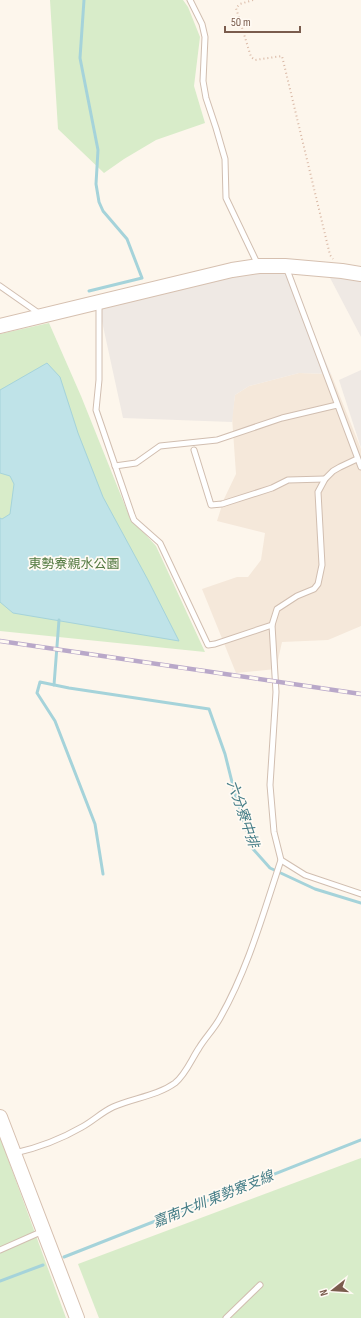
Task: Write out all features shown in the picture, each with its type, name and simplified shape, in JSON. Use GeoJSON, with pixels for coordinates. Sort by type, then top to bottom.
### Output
{"type":"FeatureCollection","features":[{"type":"Feature","properties":{"kind":"street"},"geometry":{"type":"LineString","coordinates":[[342,271],[361,263]]}},
{"type":"Feature","properties":{"kind":"street"},"geometry":{"type":"LineString","coordinates":[[0,326],[232,270],[259,266],[285,266],[361,274]]}},
{"type":"Feature","properties":{"kind":"street"},"geometry":{"type":"LineString","coordinates":[[0,1117],[77,1318]]}},
{"type":"Feature","properties":{"kind":"lane"},"geometry":{"type":"LineString","coordinates":[[190,0],[202,24],[205,37],[203,81],[206,98],[225,159],[226,198],[259,266]]}},
{"type":"Feature","properties":{"kind":"lane"},"geometry":{"type":"LineString","coordinates":[[285,266],[361,467]]}},
{"type":"Feature","properties":{"kind":"lane"},"geometry":{"type":"LineString","coordinates":[[0,286],[42,316]]}},
{"type":"Feature","properties":{"kind":"lane"},"geometry":{"type":"LineString","coordinates":[[99,302],[99,380],[96,410],[134,520],[160,543],[208,645],[272,625]]}},
{"type":"Feature","properties":{"kind":"lane"},"geometry":{"type":"LineString","coordinates":[[115,466],[136,463],[160,446],[217,440],[282,418],[337,404]]}},
{"type":"Feature","properties":{"kind":"lane"},"geometry":{"type":"LineString","coordinates":[[194,450],[211,505],[222,504],[272,488],[288,480],[324,479]]}},
{"type":"Feature","properties":{"kind":"lane"},"geometry":{"type":"LineString","coordinates":[[14,1153],[26,1150],[66,1134],[113,1107],[137,1100],[174,1084],[183,1076],[219,1019],[232,993],[253,945],[280,862],[274,832],[270,785],[276,692],[272,625],[277,609],[297,596],[314,590],[318,584],[322,565],[318,492],[324,479],[340,467],[357,458]]}},
{"type":"Feature","properties":{"kind":"lane"},"geometry":{"type":"LineString","coordinates":[[280,862],[305,875],[361,894]]}},
{"type":"Feature","properties":{"kind":"lane"},"geometry":{"type":"LineString","coordinates":[[0,1250],[43,1230]]}},
{"type":"Feature","properties":{"kind":"lane"},"geometry":{"type":"LineString","coordinates":[[226,1318],[260,1286]]}},
{"type":"Feature","properties":{"kind":"path"},"geometry":{"type":"LineString","coordinates":[[254,0],[240,4],[236,8],[251,57],[255,60],[282,56],[330,255],[342,271]]}},
{"type":"Feature","properties":{"kind":"shaded area"},"geometry":{"type":"Polygon","coordinates":[[[285,267],[331,374],[299,373],[249,386],[235,395],[232,422],[123,418],[98,303],[231,271],[285,267]]]}},
{"type":"Feature","properties":{"kind":"shaded area"},"geometry":{"type":"Polygon","coordinates":[[[327,272],[361,278],[361,337],[327,272]]]}},
{"type":"Feature","properties":{"kind":"shaded area"},"geometry":{"type":"Polygon","coordinates":[[[361,370],[361,448],[339,380],[361,370]]]}},
{"type":"Feature","properties":{"kind":"shaded area"},"geometry":{"type":"Polygon","coordinates":[[[299,373],[331,374],[361,449],[361,626],[328,640],[282,642],[276,669],[236,673],[202,589],[237,577],[248,577],[261,560],[265,533],[217,521],[224,499],[236,474],[232,417],[235,395],[249,386],[299,373]]]}},
{"type":"Feature","properties":{"kind":"green space"},"geometry":{"type":"Polygon","coordinates":[[[50,0],[183,0],[188,7],[200,37],[194,86],[205,123],[156,140],[104,173],[58,129],[50,0]]]}},
{"type":"Feature","properties":{"kind":"green space","name":"東勢寮親水公園"},"geometry":{"type":"Polygon","coordinates":[[[49,323],[81,396],[130,518],[156,546],[205,652],[0,631],[0,334],[49,323]]]}},
{"type":"Feature","properties":{"kind":"green space"},"geometry":{"type":"Polygon","coordinates":[[[0,1137],[66,1318],[0,1318],[0,1137]]]}},
{"type":"Feature","properties":{"kind":"green space"},"geometry":{"type":"Polygon","coordinates":[[[361,1158],[361,1318],[99,1318],[78,1264],[361,1158]]]}},
{"type":"Feature","properties":{"kind":"water","name":"東勢寮親水公園"},"geometry":{"type":"Polygon","coordinates":[[[47,363],[60,377],[78,433],[103,497],[179,641],[13,613],[0,602],[0,518],[2,519],[10,514],[14,484],[10,476],[0,473],[0,390],[47,363]]]}},
{"type":"Feature","properties":{"kind":"waterway"},"geometry":{"type":"LineString","coordinates":[[84,0],[80,58],[98,150],[96,184],[99,202],[103,211],[127,239],[142,278],[89,291]]}},
{"type":"Feature","properties":{"kind":"waterway"},"geometry":{"type":"LineString","coordinates":[[54,685],[59,620]]}},
{"type":"Feature","properties":{"kind":"waterway","name":"六分寮中排"},"geometry":{"type":"LineString","coordinates":[[103,874],[95,824],[55,721],[37,693],[40,682],[69,688],[209,709],[225,754],[235,794],[253,849],[270,868],[315,889],[361,903]]}},
{"type":"Feature","properties":{"kind":"waterway","name":"嘉南大圳 東勢寮支線"},"geometry":{"type":"LineString","coordinates":[[64,1257],[361,1140]]}},
{"type":"Feature","properties":{"kind":"waterway","name":"嘉南大圳 東勢寮支線"},"geometry":{"type":"LineString","coordinates":[[0,1281],[43,1265]]}},
{"type":"Feature","properties":{"kind":"railway"},"geometry":{"type":"LineString","coordinates":[[0,641],[361,694]]}}]}
